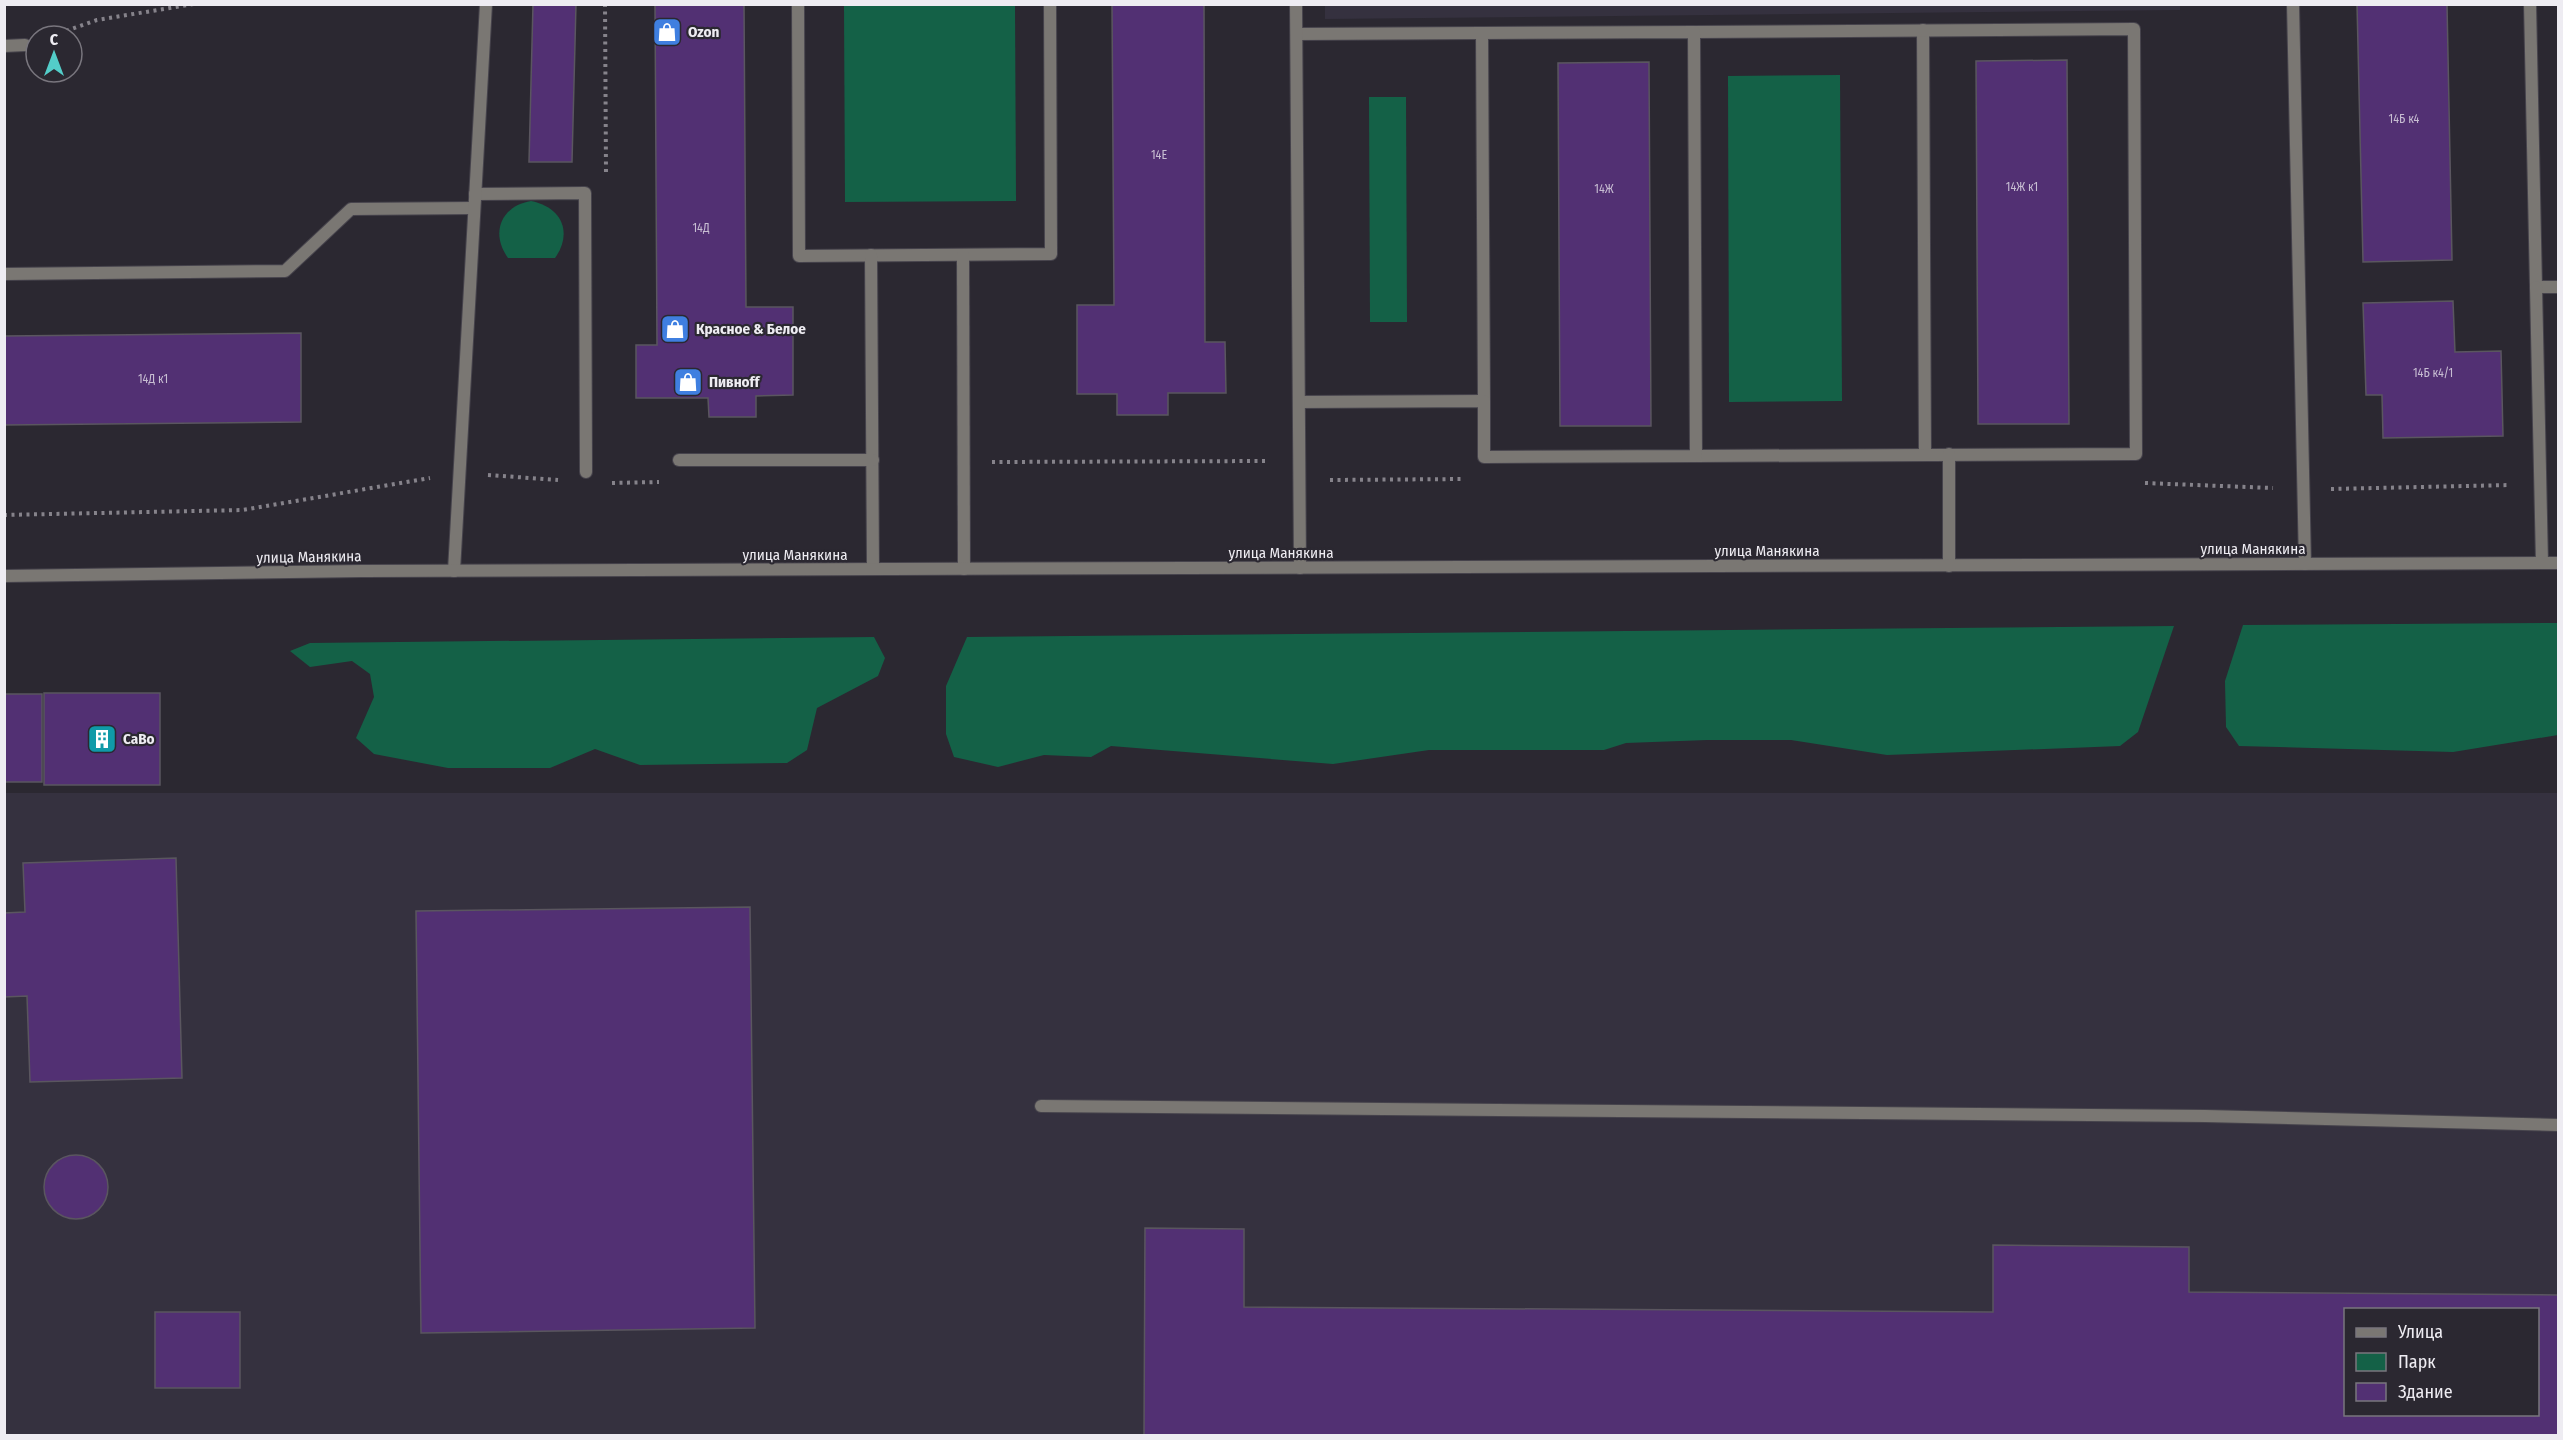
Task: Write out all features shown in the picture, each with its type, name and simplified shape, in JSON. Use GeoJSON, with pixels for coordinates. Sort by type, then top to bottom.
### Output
{"type":"FeatureCollection","features":[{"type":"Feature","properties":{"kind":"street"},"geometry":{"type":"LineString","coordinates":[[454,571],[486,4]]}},
{"type":"Feature","properties":{"kind":"street"},"geometry":{"type":"LineString","coordinates":[[798,4],[800,256],[1051,254],[1050,4]]}},
{"type":"Feature","properties":{"kind":"street"},"geometry":{"type":"LineString","coordinates":[[1296,4],[1300,568]]}},
{"type":"Feature","properties":{"kind":"street"},"geometry":{"type":"LineString","coordinates":[[2293,4],[2305,564]]}},
{"type":"Feature","properties":{"kind":"street"},"geometry":{"type":"LineString","coordinates":[[2530,4],[2542,563]]}},
{"type":"Feature","properties":{"kind":"street"},"geometry":{"type":"LineString","coordinates":[[1297,34],[2134,29],[2136,454],[1484,457],[1482,33]]}},
{"type":"Feature","properties":{"kind":"street"},"geometry":{"type":"LineString","coordinates":[[1923,30],[1925,454]]}},
{"type":"Feature","properties":{"kind":"street"},"geometry":{"type":"LineString","coordinates":[[1694,32],[1696,456]]}},
{"type":"Feature","properties":{"kind":"street"},"geometry":{"type":"LineString","coordinates":[[4,46],[24,45]]}},
{"type":"Feature","properties":{"kind":"street"},"geometry":{"type":"LineString","coordinates":[[475,194],[585,193],[586,472]]}},
{"type":"Feature","properties":{"kind":"street"},"geometry":{"type":"LineString","coordinates":[[4,274],[285,271],[351,209],[474,208]]}},
{"type":"Feature","properties":{"kind":"street"},"geometry":{"type":"LineString","coordinates":[[871,255],[873,569]]}},
{"type":"Feature","properties":{"kind":"street"},"geometry":{"type":"LineString","coordinates":[[963,255],[964,569]]}},
{"type":"Feature","properties":{"kind":"street"},"geometry":{"type":"LineString","coordinates":[[2536,287],[2559,286]]}},
{"type":"Feature","properties":{"kind":"street"},"geometry":{"type":"LineString","coordinates":[[1299,402],[1484,401]]}},
{"type":"Feature","properties":{"kind":"street"},"geometry":{"type":"LineString","coordinates":[[1949,454],[1949,566]]}},
{"type":"Feature","properties":{"kind":"street"},"geometry":{"type":"LineString","coordinates":[[679,460],[873,460]]}},
{"type":"Feature","properties":{"kind":"street","name":"улица Манякина"},"geometry":{"type":"LineString","coordinates":[[4,576],[454,571],[2559,563]]}},
{"type":"Feature","properties":{"kind":"street"},"geometry":{"type":"LineString","coordinates":[[1041,1106],[2205,1116],[2559,1125]]}},
{"type":"Feature","properties":{"kind":"path"},"geometry":{"type":"LineString","coordinates":[[84,25],[97,20],[194,4]]}},
{"type":"Feature","properties":{"kind":"path"},"geometry":{"type":"LineString","coordinates":[[604,4],[606,184]]}},
{"type":"Feature","properties":{"kind":"path"},"geometry":{"type":"LineString","coordinates":[[964,463],[1299,460]]}},
{"type":"Feature","properties":{"kind":"path"},"geometry":{"type":"LineString","coordinates":[[4,515],[243,510],[459,473],[562,480]]}},
{"type":"Feature","properties":{"kind":"path"},"geometry":{"type":"LineString","coordinates":[[608,483],[666,482]]}},
{"type":"Feature","properties":{"kind":"path"},"geometry":{"type":"LineString","coordinates":[[2304,489],[2540,484]]}},
{"type":"Feature","properties":{"kind":"shaded area"},"geometry":{"type":"Polygon","coordinates":[[[1325,4],[2180,4],[2180,10],[1325,19],[1325,4]]]}},
{"type":"Feature","properties":{"kind":"shaded area"},"geometry":{"type":"Polygon","coordinates":[[[4,793],[2558,793],[2558,1435],[5,1435],[4,793]]]}},
{"type":"Feature","properties":{"kind":"green space"},"geometry":{"type":"Polygon","coordinates":[[[844,5],[1015,5],[1016,201],[845,202],[844,5]]]}},
{"type":"Feature","properties":{"kind":"green space"},"geometry":{"type":"Polygon","coordinates":[[[1840,75],[1842,401],[1729,402],[1728,76],[1840,75]]]}},
{"type":"Feature","properties":{"kind":"green space"},"geometry":{"type":"Polygon","coordinates":[[[1369,97],[1406,97],[1407,322],[1370,322],[1369,97]]]}},
{"type":"Feature","properties":{"kind":"green space"},"geometry":{"type":"Polygon","coordinates":[[[531,201],[550,209],[561,222],[563,239],[555,258],[508,258],[503,249],[499,230],[506,215],[512,208],[531,201]]]}},
{"type":"Feature","properties":{"kind":"green space"},"geometry":{"type":"Polygon","coordinates":[[[2558,623],[2558,735],[2453,752],[2239,746],[2226,727],[2225,681],[2243,625],[2558,623]]]}},
{"type":"Feature","properties":{"kind":"green space"},"geometry":{"type":"Polygon","coordinates":[[[2174,626],[2138,732],[2120,746],[1887,755],[1791,740],[1707,740],[1626,743],[1604,750],[1429,750],[1333,764],[1111,746],[1091,757],[1044,755],[998,767],[954,757],[946,734],[946,686],[967,637],[2174,626]]]}},
{"type":"Feature","properties":{"kind":"green space"},"geometry":{"type":"Polygon","coordinates":[[[874,637],[885,658],[878,676],[817,708],[807,750],[787,763],[640,765],[595,749],[550,768],[448,768],[374,754],[356,738],[374,697],[370,674],[352,661],[310,667],[290,651],[310,643],[874,637]]]}},
{"type":"Feature","properties":{"kind":"building"},"geometry":{"type":"Polygon","coordinates":[[[533,4],[576,4],[572,162],[529,162],[533,4]]]}},
{"type":"Feature","properties":{"kind":"building"},"geometry":{"type":"Polygon","coordinates":[[[655,4],[744,4],[746,307],[793,307],[793,395],[756,396],[756,417],[709,417],[708,398],[636,398],[636,345],[657,345],[655,4]]]}},
{"type":"Feature","properties":{"kind":"building"},"geometry":{"type":"Polygon","coordinates":[[[1112,4],[1204,4],[1205,342],[1225,342],[1226,393],[1168,393],[1168,415],[1117,415],[1117,394],[1077,394],[1077,305],[1114,305],[1112,4]]]}},
{"type":"Feature","properties":{"kind":"building"},"geometry":{"type":"Polygon","coordinates":[[[2357,4],[2447,4],[2452,260],[2363,262],[2357,4]]]}},
{"type":"Feature","properties":{"kind":"building"},"geometry":{"type":"Polygon","coordinates":[[[2067,60],[2069,424],[1978,424],[1976,61],[2067,60]]]}},
{"type":"Feature","properties":{"kind":"building"},"geometry":{"type":"Polygon","coordinates":[[[1649,62],[1651,426],[1560,426],[1558,63],[1649,62]]]}},
{"type":"Feature","properties":{"kind":"building"},"geometry":{"type":"Polygon","coordinates":[[[2453,301],[2455,352],[2501,351],[2503,436],[2383,438],[2382,395],[2366,395],[2363,303],[2453,301]]]}},
{"type":"Feature","properties":{"kind":"building"},"geometry":{"type":"Polygon","coordinates":[[[301,333],[301,422],[4,425],[4,336],[301,333]]]}},
{"type":"Feature","properties":{"kind":"building","name":"СаВо"},"geometry":{"type":"Polygon","coordinates":[[[44,693],[160,693],[160,785],[44,785],[44,693]]]}},
{"type":"Feature","properties":{"kind":"building"},"geometry":{"type":"Polygon","coordinates":[[[4,694],[42,694],[42,782],[4,782],[4,694]]]}},
{"type":"Feature","properties":{"kind":"building"},"geometry":{"type":"Polygon","coordinates":[[[176,858],[182,1078],[30,1082],[27,996],[4,997],[4,913],[25,912],[23,863],[176,858]]]}},
{"type":"Feature","properties":{"kind":"building"},"geometry":{"type":"Polygon","coordinates":[[[750,907],[755,1328],[421,1333],[416,911],[750,907]]]}},
{"type":"Feature","properties":{"kind":"building"},"geometry":{"type":"Polygon","coordinates":[[[70,1155],[82,1155],[99,1164],[106,1175],[108,1187],[106,1199],[99,1210],[82,1219],[70,1219],[58,1214],[49,1205],[44,1193],[44,1181],[49,1169],[58,1160],[70,1155]]]}},
{"type":"Feature","properties":{"kind":"building"},"geometry":{"type":"Polygon","coordinates":[[[1145,1228],[1244,1229],[1244,1307],[1993,1312],[1993,1245],[2189,1247],[2189,1292],[2558,1295],[2558,1436],[1144,1436],[1145,1228]]]}},
{"type":"Feature","properties":{"kind":"building"},"geometry":{"type":"Polygon","coordinates":[[[155,1312],[240,1312],[240,1388],[155,1388],[155,1312]]]}},
{"type":"Feature","properties":{"kind":"place","name":"Ozon"},"geometry":{"type":"Point","coordinates":[667,32]}},
{"type":"Feature","properties":{"kind":"place","name":"Красное & Белое"},"geometry":{"type":"Point","coordinates":[675,329]}},
{"type":"Feature","properties":{"kind":"place","name":"Пивноff"},"geometry":{"type":"Point","coordinates":[688,382]}},
{"type":"Feature","properties":{"kind":"place","name":"СаВо"},"geometry":{"type":"Point","coordinates":[102,739]}}]}
